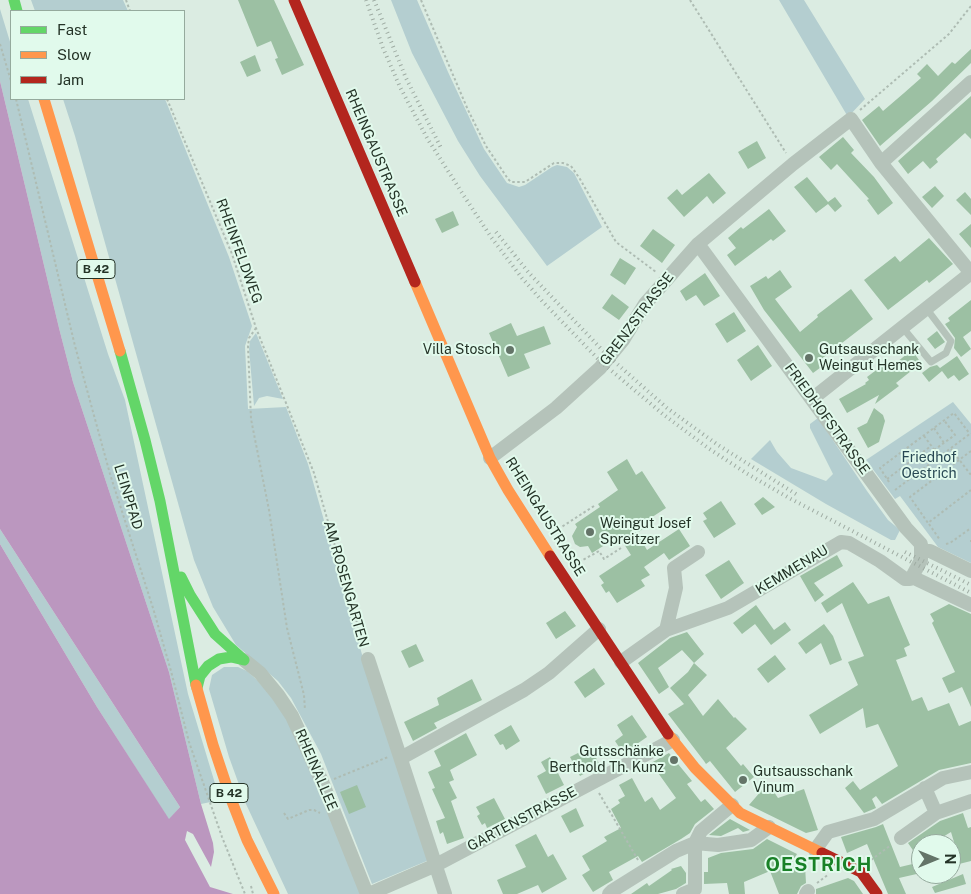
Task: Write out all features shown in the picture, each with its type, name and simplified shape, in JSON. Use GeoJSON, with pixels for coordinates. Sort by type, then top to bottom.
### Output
{"type":"FeatureCollection","features":[{"type":"Feature","properties":{"kind":"main road","name":"RHEINGAUSTRASSE"},"geometry":{"type":"LineString","coordinates":[[294,0],[490,458],[508,490],[662,726],[695,768],[740,813],[841,864],[861,872]]}},
{"type":"Feature","properties":{"kind":"main road","name":"B 42"},"geometry":{"type":"LineString","coordinates":[[44,100],[128,378],[147,449],[172,559],[197,688],[213,745],[247,840],[274,894]]}},
{"type":"Feature","properties":{"kind":"main road"},"geometry":{"type":"LineString","coordinates":[[172,559],[190,595],[215,634],[244,660]]}},
{"type":"Feature","properties":{"kind":"main road"},"geometry":{"type":"LineString","coordinates":[[197,688],[200,676],[208,666],[219,660],[231,658],[244,660]]}},
{"type":"Feature","properties":{"kind":"main road"},"geometry":{"type":"LineString","coordinates":[[861,872],[877,894]]}},
{"type":"Feature","properties":{"kind":"street"},"geometry":{"type":"LineString","coordinates":[[881,163],[971,82]]}},
{"type":"Feature","properties":{"kind":"street","name":"GRENZSTRASSE"},"geometry":{"type":"LineString","coordinates":[[490,458],[556,408],[596,372],[619,345],[645,304],[698,244],[856,114]]}},
{"type":"Feature","properties":{"kind":"street"},"geometry":{"type":"LineString","coordinates":[[812,399],[971,273],[881,163],[856,114]]}},
{"type":"Feature","properties":{"kind":"street","name":"FRIEDHOFSTRASSE"},"geometry":{"type":"LineString","coordinates":[[698,244],[812,399],[890,494],[906,528],[921,544],[922,550]]}},
{"type":"Feature","properties":{"kind":"street","name":"KEMMENAU"},"geometry":{"type":"LineString","coordinates":[[621,662],[666,630],[728,608],[841,542],[849,543],[880,561],[904,579],[912,577]]}},
{"type":"Feature","properties":{"kind":"street"},"geometry":{"type":"LineString","coordinates":[[971,571],[930,551],[922,550],[921,560],[912,577],[971,605]]}},
{"type":"Feature","properties":{"kind":"street"},"geometry":{"type":"LineString","coordinates":[[666,630],[676,588],[674,568],[698,552]]}},
{"type":"Feature","properties":{"kind":"street"},"geometry":{"type":"LineString","coordinates":[[400,755],[530,686],[549,673],[599,629]]}},
{"type":"Feature","properties":{"kind":"street","name":"AM ROSENGARTEN"},"geometry":{"type":"LineString","coordinates":[[368,659],[445,894]]}},
{"type":"Feature","properties":{"kind":"street","name":"RHEINALLEE"},"geometry":{"type":"LineString","coordinates":[[244,660],[260,673],[292,716],[323,784],[368,894]]}},
{"type":"Feature","properties":{"kind":"street","name":"GARTENSTRASSE"},"geometry":{"type":"LineString","coordinates":[[368,894],[436,864],[673,740]]}},
{"type":"Feature","properties":{"kind":"street"},"geometry":{"type":"LineString","coordinates":[[815,850],[828,832],[874,819],[943,778],[971,772]]}},
{"type":"Feature","properties":{"kind":"street"},"geometry":{"type":"LineString","coordinates":[[925,788],[936,812]]}},
{"type":"Feature","properties":{"kind":"street"},"geometry":{"type":"LineString","coordinates":[[901,838],[936,812],[971,801]]}},
{"type":"Feature","properties":{"kind":"street"},"geometry":{"type":"LineString","coordinates":[[689,891],[695,843],[701,831],[732,805]]}},
{"type":"Feature","properties":{"kind":"street"},"geometry":{"type":"LineString","coordinates":[[609,894],[612,890],[676,851],[695,843],[718,845],[751,840],[769,827]]}},
{"type":"Feature","properties":{"kind":"lane"},"geometry":{"type":"LineString","coordinates":[[903,328],[931,362],[946,353],[951,341],[926,308]]}},
{"type":"Feature","properties":{"kind":"path"},"geometry":{"type":"LineString","coordinates":[[420,0],[468,110],[486,146],[508,179],[516,183],[525,182],[554,163],[564,163],[571,166],[580,178],[616,242],[666,279]]}},
{"type":"Feature","properties":{"kind":"path"},"geometry":{"type":"LineString","coordinates":[[690,0],[793,164]]}},
{"type":"Feature","properties":{"kind":"path"},"geometry":{"type":"LineString","coordinates":[[856,114],[949,34],[971,6]]}},
{"type":"Feature","properties":{"kind":"path"},"geometry":{"type":"LineString","coordinates":[[0,44],[10,79]]}},
{"type":"Feature","properties":{"kind":"path","name":"LEINPFAD"},"geometry":{"type":"LineString","coordinates":[[16,100],[75,346],[110,474],[172,671],[189,742],[219,829],[245,894]]}},
{"type":"Feature","properties":{"kind":"path","name":"RHEINFELDWEG"},"geometry":{"type":"LineString","coordinates":[[167,100],[232,254],[256,328],[290,412]]}},
{"type":"Feature","properties":{"kind":"path"},"geometry":{"type":"LineString","coordinates":[[256,328],[249,338],[248,346],[251,419],[269,510],[287,628],[304,695],[304,717],[298,729]]}},
{"type":"Feature","properties":{"kind":"path","name":"AM ROSENGARTEN"},"geometry":{"type":"LineString","coordinates":[[290,412],[314,473],[368,659]]}},
{"type":"Feature","properties":{"kind":"path"},"geometry":{"type":"LineString","coordinates":[[954,413],[970,433],[890,494],[888,479],[880,468],[954,413]]}},
{"type":"Feature","properties":{"kind":"path"},"geometry":{"type":"LineString","coordinates":[[934,450],[955,434],[944,420]]}},
{"type":"Feature","properties":{"kind":"path"},"geometry":{"type":"LineString","coordinates":[[934,428],[944,443]]}},
{"type":"Feature","properties":{"kind":"path"},"geometry":{"type":"LineString","coordinates":[[924,436],[939,456]]}},
{"type":"Feature","properties":{"kind":"path"},"geometry":{"type":"LineString","coordinates":[[888,479],[931,446]]}},
{"type":"Feature","properties":{"kind":"path"},"geometry":{"type":"LineString","coordinates":[[951,449],[971,475]]}},
{"type":"Feature","properties":{"kind":"path"},"geometry":{"type":"LineString","coordinates":[[971,451],[910,497],[942,543],[950,543],[971,528]]}},
{"type":"Feature","properties":{"kind":"path"},"geometry":{"type":"LineString","coordinates":[[928,523],[971,490]]}},
{"type":"Feature","properties":{"kind":"path"},"geometry":{"type":"LineString","coordinates":[[594,506],[560,528],[559,534],[566,546],[574,557],[581,561],[586,560],[599,551],[604,559],[621,548]]}},
{"type":"Feature","properties":{"kind":"path"},"geometry":{"type":"LineString","coordinates":[[323,784],[400,755]]}},
{"type":"Feature","properties":{"kind":"path"},"geometry":{"type":"LineString","coordinates":[[593,782],[644,871]]}},
{"type":"Feature","properties":{"kind":"path"},"geometry":{"type":"LineString","coordinates":[[284,813],[288,819],[314,810],[324,818]]}},
{"type":"Feature","properties":{"kind":"path"},"geometry":{"type":"LineString","coordinates":[[861,872],[873,858],[901,838]]}},
{"type":"Feature","properties":{"kind":"path"},"geometry":{"type":"LineString","coordinates":[[807,893],[841,864]]}},
{"type":"Feature","properties":{"kind":"green space"},"geometry":{"type":"Polygon","coordinates":[[[31,0],[123,0],[128,10],[35,10],[31,0]]]}},
{"type":"Feature","properties":{"kind":"green space"},"geometry":{"type":"Polygon","coordinates":[[[391,0],[417,0],[484,149],[507,183],[519,187],[552,167],[557,165],[567,167],[574,173],[602,227],[547,266],[480,176],[458,141],[412,53],[391,0]]]}},
{"type":"Feature","properties":{"kind":"green space"},"geometry":{"type":"Polygon","coordinates":[[[779,0],[804,0],[865,99],[848,117],[779,0]]]}},
{"type":"Feature","properties":{"kind":"green space"},"geometry":{"type":"Polygon","coordinates":[[[0,9],[10,42],[10,100],[28,100],[108,354],[125,400],[188,694],[220,800],[201,804],[169,672],[73,382],[0,81],[0,9]]]}},
{"type":"Feature","properties":{"kind":"green space"},"geometry":{"type":"Polygon","coordinates":[[[63,100],[165,100],[229,257],[252,326],[245,346],[248,409],[286,407],[308,464],[363,658],[429,860],[372,884],[321,754],[291,698],[278,681],[236,645],[213,607],[194,560],[63,100]]]}},
{"type":"Feature","properties":{"kind":"green space"},"geometry":{"type":"Polygon","coordinates":[[[256,333],[283,399],[267,396],[259,398],[254,406],[249,349],[250,341],[256,333]]]}},
{"type":"Feature","properties":{"kind":"green space","name":"Friedhof Oestrich"},"geometry":{"type":"Polygon","coordinates":[[[953,402],[971,424],[971,563],[938,547],[900,496],[895,499],[866,460],[953,402]]]}},
{"type":"Feature","properties":{"kind":"green space"},"geometry":{"type":"Polygon","coordinates":[[[818,418],[888,520],[900,530],[895,540],[891,540],[826,504],[751,459],[770,440],[777,452],[791,468],[826,481],[833,474],[810,428],[810,424],[818,418]]]}},
{"type":"Feature","properties":{"kind":"green space"},"geometry":{"type":"Polygon","coordinates":[[[0,529],[180,807],[169,820],[97,707],[0,544],[0,529]]]}},
{"type":"Feature","properties":{"kind":"green space"},"geometry":{"type":"Polygon","coordinates":[[[224,667],[238,667],[247,671],[279,705],[298,740],[361,894],[288,894],[246,804],[229,757],[209,689],[212,675],[224,667]]]}},
{"type":"Feature","properties":{"kind":"shaded area"},"geometry":{"type":"Polygon","coordinates":[[[0,81],[73,382],[169,672],[201,804],[213,843],[214,852],[211,867],[193,834],[187,831],[185,840],[210,887],[233,894],[0,894],[0,544],[97,707],[169,819],[180,807],[0,529],[0,81]]]}},
{"type":"Feature","properties":{"kind":"building"},"geometry":{"type":"Polygon","coordinates":[[[238,0],[274,0],[304,65],[282,75],[275,59],[278,58],[271,41],[257,47],[238,0]]]}},
{"type":"Feature","properties":{"kind":"building"},"geometry":{"type":"Polygon","coordinates":[[[971,49],[971,63],[932,101],[880,146],[862,120],[879,106],[883,111],[904,93],[921,78],[917,74],[927,64],[938,76],[952,62],[955,64],[971,49]]]}},
{"type":"Feature","properties":{"kind":"building"},"geometry":{"type":"Polygon","coordinates":[[[255,55],[261,71],[247,77],[240,62],[255,55]]]}},
{"type":"Feature","properties":{"kind":"building"},"geometry":{"type":"Polygon","coordinates":[[[971,96],[971,139],[965,133],[936,159],[938,162],[930,169],[923,161],[908,174],[898,161],[971,96]]]}},
{"type":"Feature","properties":{"kind":"building"},"geometry":{"type":"Polygon","coordinates":[[[843,137],[854,150],[851,153],[874,177],[893,203],[878,215],[867,200],[869,199],[837,164],[831,170],[819,157],[843,137]]]}},
{"type":"Feature","properties":{"kind":"building"},"geometry":{"type":"Polygon","coordinates":[[[757,141],[766,158],[748,169],[738,152],[757,141]]]}},
{"type":"Feature","properties":{"kind":"building"},"geometry":{"type":"Polygon","coordinates":[[[709,173],[726,193],[713,204],[707,196],[684,217],[667,198],[677,189],[682,195],[709,173]]]}},
{"type":"Feature","properties":{"kind":"building"},"geometry":{"type":"Polygon","coordinates":[[[807,177],[828,202],[835,197],[842,206],[835,212],[828,204],[816,213],[794,187],[807,177]]]}},
{"type":"Feature","properties":{"kind":"building"},"geometry":{"type":"Polygon","coordinates":[[[935,186],[944,196],[932,208],[922,197],[935,186]]]}},
{"type":"Feature","properties":{"kind":"building"},"geometry":{"type":"Polygon","coordinates":[[[965,192],[971,199],[971,215],[956,200],[965,192]]]}},
{"type":"Feature","properties":{"kind":"building"},"geometry":{"type":"Polygon","coordinates":[[[769,209],[786,231],[773,241],[771,239],[735,266],[727,255],[736,248],[728,238],[769,209]]]}},
{"type":"Feature","properties":{"kind":"building"},"geometry":{"type":"Polygon","coordinates":[[[453,211],[459,225],[442,233],[435,219],[453,211]]]}},
{"type":"Feature","properties":{"kind":"building"},"geometry":{"type":"Polygon","coordinates":[[[971,224],[971,248],[959,234],[971,224]]]}},
{"type":"Feature","properties":{"kind":"building"},"geometry":{"type":"Polygon","coordinates":[[[653,229],[675,245],[662,263],[640,246],[653,229]]]}},
{"type":"Feature","properties":{"kind":"building"},"geometry":{"type":"Polygon","coordinates":[[[929,238],[953,264],[929,283],[927,280],[888,310],[864,280],[895,256],[900,262],[929,238]]]}},
{"type":"Feature","properties":{"kind":"building"},"geometry":{"type":"Polygon","coordinates":[[[620,258],[636,268],[625,285],[610,275],[620,258]]]}},
{"type":"Feature","properties":{"kind":"building"},"geometry":{"type":"Polygon","coordinates":[[[780,270],[792,287],[775,299],[800,332],[818,317],[817,315],[851,289],[873,319],[820,360],[824,365],[813,373],[764,310],[750,286],[766,276],[768,279],[780,270]]]}},
{"type":"Feature","properties":{"kind":"building"},"geometry":{"type":"Polygon","coordinates":[[[705,273],[720,296],[704,306],[696,295],[686,301],[680,291],[705,273]]]}},
{"type":"Feature","properties":{"kind":"building"},"geometry":{"type":"Polygon","coordinates":[[[612,294],[629,307],[619,320],[602,308],[612,294]]]}},
{"type":"Feature","properties":{"kind":"building"},"geometry":{"type":"Polygon","coordinates":[[[971,300],[971,331],[963,337],[971,349],[961,357],[954,348],[955,338],[945,324],[950,321],[948,318],[971,300]]]}},
{"type":"Feature","properties":{"kind":"building"},"geometry":{"type":"Polygon","coordinates":[[[734,312],[746,331],[727,343],[715,324],[734,312]]]}},
{"type":"Feature","properties":{"kind":"building","name":"Villa Stosch"},"geometry":{"type":"Polygon","coordinates":[[[511,323],[517,336],[544,326],[551,344],[524,354],[530,368],[508,377],[489,333],[511,323]]]}},
{"type":"Feature","properties":{"kind":"building"},"geometry":{"type":"Polygon","coordinates":[[[937,331],[945,342],[935,349],[927,339],[937,331]]]}},
{"type":"Feature","properties":{"kind":"building"},"geometry":{"type":"Polygon","coordinates":[[[758,345],[772,366],[751,381],[737,360],[758,345]]]}},
{"type":"Feature","properties":{"kind":"building"},"geometry":{"type":"Polygon","coordinates":[[[912,350],[921,363],[896,383],[899,386],[875,404],[879,395],[847,413],[839,399],[866,384],[869,380],[867,377],[883,365],[887,370],[912,350]]]}},
{"type":"Feature","properties":{"kind":"building"},"geometry":{"type":"Polygon","coordinates":[[[957,356],[969,374],[959,381],[954,375],[948,379],[942,371],[929,382],[922,373],[930,367],[937,365],[940,368],[957,356]]]}},
{"type":"Feature","properties":{"kind":"building"},"geometry":{"type":"Polygon","coordinates":[[[874,408],[883,415],[885,421],[879,442],[868,448],[857,428],[867,423],[874,408]]]}},
{"type":"Feature","properties":{"kind":"building"},"geometry":{"type":"Polygon","coordinates":[[[627,459],[636,475],[642,471],[666,508],[640,525],[643,529],[637,533],[647,550],[679,529],[690,546],[669,560],[664,553],[644,567],[650,575],[641,580],[645,586],[617,603],[609,591],[606,593],[601,585],[604,583],[599,576],[631,555],[619,536],[592,553],[588,546],[580,547],[575,544],[572,536],[577,527],[575,524],[600,507],[598,504],[618,490],[607,472],[627,459]]]}},
{"type":"Feature","properties":{"kind":"building"},"geometry":{"type":"Polygon","coordinates":[[[763,497],[775,507],[762,515],[754,504],[763,497]]]}},
{"type":"Feature","properties":{"kind":"building"},"geometry":{"type":"Polygon","coordinates":[[[721,501],[736,524],[714,538],[703,521],[707,519],[703,513],[721,501]]]}},
{"type":"Feature","properties":{"kind":"building"},"geometry":{"type":"Polygon","coordinates":[[[837,555],[843,566],[814,583],[824,595],[815,602],[800,576],[837,555]]]}},
{"type":"Feature","properties":{"kind":"building"},"geometry":{"type":"Polygon","coordinates":[[[729,560],[744,583],[721,599],[705,575],[729,560]]]}},
{"type":"Feature","properties":{"kind":"building"},"geometry":{"type":"Polygon","coordinates":[[[853,582],[868,604],[889,596],[910,645],[904,648],[907,656],[896,660],[912,701],[922,697],[928,711],[949,703],[959,726],[971,721],[971,763],[939,770],[882,804],[876,796],[872,799],[876,808],[864,813],[845,788],[853,781],[860,790],[898,766],[878,724],[866,728],[863,708],[820,734],[809,715],[858,685],[848,662],[864,656],[842,603],[827,613],[821,603],[853,582]]]}},
{"type":"Feature","properties":{"kind":"building"},"geometry":{"type":"Polygon","coordinates":[[[949,604],[971,614],[971,707],[962,687],[949,693],[942,678],[955,672],[932,623],[934,621],[930,614],[949,604]]]}},
{"type":"Feature","properties":{"kind":"building"},"geometry":{"type":"Polygon","coordinates":[[[756,605],[774,630],[785,622],[791,630],[771,645],[755,624],[742,634],[733,623],[756,605]]]}},
{"type":"Feature","properties":{"kind":"building"},"geometry":{"type":"Polygon","coordinates":[[[565,611],[576,626],[556,639],[546,623],[565,611]]]}},
{"type":"Feature","properties":{"kind":"building"},"geometry":{"type":"Polygon","coordinates":[[[824,624],[833,636],[842,660],[830,665],[821,643],[806,654],[798,643],[824,624]]]}},
{"type":"Feature","properties":{"kind":"building"},"geometry":{"type":"Polygon","coordinates":[[[687,632],[704,654],[694,663],[682,650],[658,668],[669,687],[659,694],[638,663],[670,638],[687,632]]]}},
{"type":"Feature","properties":{"kind":"building"},"geometry":{"type":"Polygon","coordinates":[[[416,644],[424,661],[409,668],[401,651],[416,644]]]}},
{"type":"Feature","properties":{"kind":"building"},"geometry":{"type":"Polygon","coordinates":[[[775,655],[786,669],[768,683],[757,669],[775,655]]]}},
{"type":"Feature","properties":{"kind":"building"},"geometry":{"type":"Polygon","coordinates":[[[694,663],[707,675],[688,695],[703,716],[718,699],[734,718],[747,729],[726,748],[741,766],[743,764],[754,777],[735,792],[710,761],[706,764],[668,714],[684,704],[670,688],[688,672],[694,663]]]}},
{"type":"Feature","properties":{"kind":"building"},"geometry":{"type":"Polygon","coordinates":[[[594,668],[605,684],[585,698],[574,682],[594,668]]]}},
{"type":"Feature","properties":{"kind":"building"},"geometry":{"type":"Polygon","coordinates":[[[472,679],[482,700],[434,723],[437,728],[413,741],[404,722],[439,705],[437,698],[472,679]]]}},
{"type":"Feature","properties":{"kind":"building"},"geometry":{"type":"Polygon","coordinates":[[[632,715],[647,737],[631,748],[629,745],[621,750],[615,741],[623,735],[617,725],[632,715]]]}},
{"type":"Feature","properties":{"kind":"building"},"geometry":{"type":"Polygon","coordinates":[[[511,725],[520,741],[506,750],[503,744],[500,745],[494,735],[511,725]]]}},
{"type":"Feature","properties":{"kind":"building"},"geometry":{"type":"Polygon","coordinates":[[[466,733],[477,755],[450,770],[454,780],[449,782],[457,798],[451,801],[464,838],[447,844],[443,832],[440,834],[436,821],[445,818],[432,789],[435,788],[428,772],[441,766],[434,751],[466,733]]]}},
{"type":"Feature","properties":{"kind":"building"},"geometry":{"type":"Polygon","coordinates":[[[590,747],[600,765],[580,776],[570,757],[590,747]]]}},
{"type":"Feature","properties":{"kind":"building"},"geometry":{"type":"Polygon","coordinates":[[[669,753],[692,781],[687,784],[701,802],[705,799],[714,809],[695,824],[690,833],[681,839],[642,862],[638,856],[609,872],[613,880],[593,892],[582,875],[590,870],[582,856],[607,841],[604,837],[621,828],[611,809],[620,803],[618,800],[625,796],[619,785],[632,778],[645,802],[652,797],[660,810],[676,798],[651,763],[669,753]]]}},
{"type":"Feature","properties":{"kind":"building"},"geometry":{"type":"Polygon","coordinates":[[[550,757],[564,785],[546,794],[537,776],[546,771],[541,762],[550,757]]]}},
{"type":"Feature","properties":{"kind":"building"},"geometry":{"type":"Polygon","coordinates":[[[768,783],[778,798],[804,789],[818,830],[806,833],[749,805],[768,783]]]}},
{"type":"Feature","properties":{"kind":"building"},"geometry":{"type":"Polygon","coordinates":[[[357,785],[366,807],[349,814],[340,792],[357,785]]]}},
{"type":"Feature","properties":{"kind":"building"},"geometry":{"type":"Polygon","coordinates":[[[494,798],[505,819],[487,828],[485,823],[482,825],[477,816],[480,814],[476,807],[494,798]]]}},
{"type":"Feature","properties":{"kind":"building"},"geometry":{"type":"Polygon","coordinates":[[[576,808],[584,826],[570,833],[561,816],[576,808]]]}},
{"type":"Feature","properties":{"kind":"building"},"geometry":{"type":"Polygon","coordinates":[[[963,813],[968,828],[971,827],[971,861],[961,864],[961,834],[952,834],[951,832],[948,834],[921,834],[940,821],[963,813]]]}},
{"type":"Feature","properties":{"kind":"building"},"geometry":{"type":"Polygon","coordinates":[[[730,819],[750,830],[743,832],[738,828],[721,836],[709,835],[730,819]]]}},
{"type":"Feature","properties":{"kind":"building"},"geometry":{"type":"Polygon","coordinates":[[[883,824],[900,867],[911,864],[911,875],[899,878],[906,894],[888,894],[867,844],[847,853],[841,837],[883,824]]]}},
{"type":"Feature","properties":{"kind":"building"},"geometry":{"type":"Polygon","coordinates":[[[536,834],[548,857],[553,854],[567,879],[542,893],[538,885],[517,894],[503,894],[497,880],[526,867],[515,845],[536,834]]]}},
{"type":"Feature","properties":{"kind":"building"},"geometry":{"type":"Polygon","coordinates":[[[767,839],[797,854],[789,867],[805,866],[806,883],[801,886],[797,894],[779,894],[770,871],[744,882],[745,894],[729,894],[727,883],[704,884],[704,872],[708,872],[708,858],[721,853],[753,849],[767,839]]]}},
{"type":"Feature","properties":{"kind":"building"},"geometry":{"type":"Polygon","coordinates":[[[681,866],[686,873],[686,883],[676,889],[658,894],[631,894],[647,883],[649,886],[671,869],[681,866]]]}},
{"type":"Feature","properties":{"kind":"building"},"geometry":{"type":"Polygon","coordinates":[[[963,874],[966,884],[935,893],[932,887],[939,884],[961,884],[961,875],[963,874]]]}},
{"type":"Feature","properties":{"kind":"building"},"geometry":{"type":"Polygon","coordinates":[[[848,878],[854,881],[863,894],[816,894],[816,889],[848,878]]]}},
{"type":"Feature","properties":{"kind":"railway"},"geometry":{"type":"LineString","coordinates":[[366,0],[383,48],[400,87],[427,138],[464,196],[491,237],[522,278],[601,362],[664,415],[708,448],[746,473],[791,499],[971,593]]}},
{"type":"Feature","properties":{"kind":"railway"},"geometry":{"type":"LineString","coordinates":[[374,0],[406,78],[441,148]]}},
{"type":"Feature","properties":{"kind":"railway"},"geometry":{"type":"LineString","coordinates":[[496,232],[529,273],[607,355],[667,408],[718,445],[799,496]]}},
{"type":"Feature","properties":{"kind":"railway"},"geometry":{"type":"LineString","coordinates":[[905,552],[971,585]]}},
{"type":"Feature","properties":{"kind":"traffic: fast"},"geometry":{"type":"LineString","coordinates":[[14,0],[17,10]]}},
{"type":"Feature","properties":{"kind":"traffic: fast"},"geometry":{"type":"LineString","coordinates":[[120,351],[160,501],[196,685]]}},
{"type":"Feature","properties":{"kind":"traffic: fast"},"geometry":{"type":"LineString","coordinates":[[181,577],[215,634],[244,660]]}},
{"type":"Feature","properties":{"kind":"traffic: fast"},"geometry":{"type":"LineString","coordinates":[[197,688],[200,676],[208,666],[219,659],[231,657],[244,660]]}},
{"type":"Feature","properties":{"kind":"traffic: slow"},"geometry":{"type":"LineString","coordinates":[[44,100],[120,351]]}},
{"type":"Feature","properties":{"kind":"traffic: slow"},"geometry":{"type":"LineString","coordinates":[[415,282],[490,458],[550,556]]}},
{"type":"Feature","properties":{"kind":"traffic: slow"},"geometry":{"type":"LineString","coordinates":[[196,685],[231,799],[247,840],[274,894]]}},
{"type":"Feature","properties":{"kind":"traffic: slow"},"geometry":{"type":"LineString","coordinates":[[668,734],[695,768],[740,813],[822,853]]}},
{"type":"Feature","properties":{"kind":"traffic: jam"},"geometry":{"type":"LineString","coordinates":[[294,0],[415,282]]}},
{"type":"Feature","properties":{"kind":"traffic: jam"},"geometry":{"type":"LineString","coordinates":[[550,556],[668,734]]}},
{"type":"Feature","properties":{"kind":"traffic: jam"},"geometry":{"type":"LineString","coordinates":[[822,853],[861,872],[877,894]]}},
{"type":"Feature","properties":{"kind":"place","name":"Villa Stosch"},"geometry":{"type":"Point","coordinates":[510,350]}},
{"type":"Feature","properties":{"kind":"place","name":"Gutsausschank Weingut Hemes"},"geometry":{"type":"Point","coordinates":[809,358]}},
{"type":"Feature","properties":{"kind":"place","name":"Weingut Josef Spreitzer"},"geometry":{"type":"Point","coordinates":[590,532]}},
{"type":"Feature","properties":{"kind":"place","name":"Gutsschänke Berthold Th. Kunz"},"geometry":{"type":"Point","coordinates":[674,760]}},
{"type":"Feature","properties":{"kind":"place","name":"Gutsausschank Vinum"},"geometry":{"type":"Point","coordinates":[743,780]}},
{"type":"Feature","properties":{"kind":"district","name":"OESTRICH"},"geometry":{"type":"Point","coordinates":[819,865]}}]}
